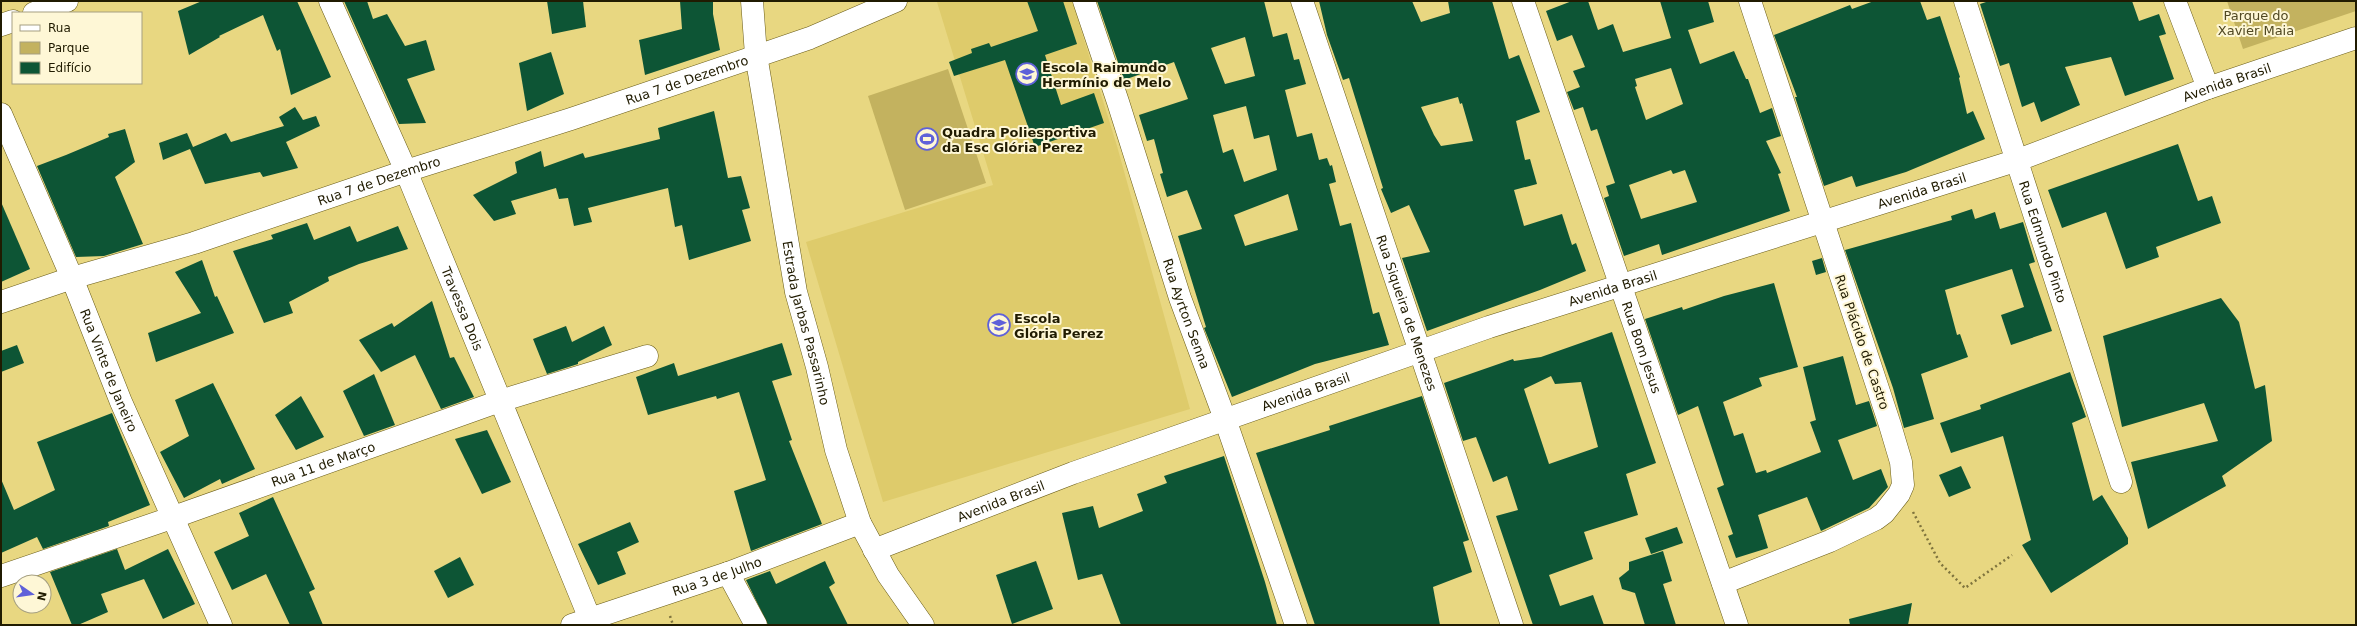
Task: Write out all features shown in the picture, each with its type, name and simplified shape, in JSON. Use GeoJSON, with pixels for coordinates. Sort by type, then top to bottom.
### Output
{"type":"FeatureCollection","features":[{"type":"Feature","properties":{"kind":"street"},"geometry":{"type":"LineString","coordinates":[[37,12],[67,1]]}},
{"type":"Feature","properties":{"kind":"street","name":"Travessa Dois"},"geometry":{"type":"LineString","coordinates":[[330,1],[406,171],[500,401],[581,622]]}},
{"type":"Feature","properties":{"kind":"street","name":"Estrada Jarbas Passarinho"},"geometry":{"type":"LineString","coordinates":[[752,1],[756,55],[796,292],[817,367],[836,450],[860,523],[888,575],[923,625]]}},
{"type":"Feature","properties":{"kind":"street","name":"Rua 7 de Dezembro"},"geometry":{"type":"LineString","coordinates":[[1,302],[72,278],[194,242],[406,171],[572,119],[756,55],[810,38],[896,1]]}},
{"type":"Feature","properties":{"kind":"street","name":"Rua Ayrton Senna"},"geometry":{"type":"LineString","coordinates":[[1084,1],[1118,102],[1180,298],[1225,419],[1296,625]]}},
{"type":"Feature","properties":{"kind":"street","name":"Rua Siqueira de Menezes"},"geometry":{"type":"LineString","coordinates":[[1302,1],[1422,352],[1512,625]]}},
{"type":"Feature","properties":{"kind":"street","name":"Rua Bom Jesus"},"geometry":{"type":"LineString","coordinates":[[1523,1],[1737,625]]}},
{"type":"Feature","properties":{"kind":"street","name":"Rua Plácido de Castro"},"geometry":{"type":"LineString","coordinates":[[1750,1],[1901,462],[1903,485],[1899,494]]}},
{"type":"Feature","properties":{"kind":"street","name":"Rua Edmundo Pinto"},"geometry":{"type":"LineString","coordinates":[[1965,1],[2018,160],[2121,482]]}},
{"type":"Feature","properties":{"kind":"street"},"geometry":{"type":"LineString","coordinates":[[2175,1],[2208,88]]}},
{"type":"Feature","properties":{"kind":"street"},"geometry":{"type":"LineString","coordinates":[[1,25],[12,21]]}},
{"type":"Feature","properties":{"kind":"street","name":"Avenida Brasil"},"geometry":{"type":"LineString","coordinates":[[874,550],[1044,484],[1225,419],[1422,352],[1489,327],[1622,286],[1822,220],[2018,160],[2208,88],[2356,38]]}},
{"type":"Feature","properties":{"kind":"street","name":"Rua Vinte de Janeiro"},"geometry":{"type":"LineString","coordinates":[[1,114],[72,278],[121,402],[174,517],[221,625]]}},
{"type":"Feature","properties":{"kind":"street","name":"Rua 11 de Março"},"geometry":{"type":"LineString","coordinates":[[1,576],[174,517],[500,401],[647,356]]}},
{"type":"Feature","properties":{"kind":"street"},"geometry":{"type":"LineString","coordinates":[[1723,583],[1830,540],[1876,519],[1899,494]]}},
{"type":"Feature","properties":{"kind":"street","name":"Rua 3 de Julho"},"geometry":{"type":"LineString","coordinates":[[581,622],[728,573],[860,523]]}},
{"type":"Feature","properties":{"kind":"street"},"geometry":{"type":"LineString","coordinates":[[728,573],[756,625]]}},
{"type":"Feature","properties":{"kind":"path"},"geometry":{"type":"LineString","coordinates":[[1899,494],[1918,518],[1940,563],[1965,588],[2012,555]]}},
{"type":"Feature","properties":{"kind":"shaded area","name":"Escola Glória Perez"},"geometry":{"type":"Polygon","coordinates":[[[1072,1],[1117,146],[1190,409],[883,502],[806,242],[993,185],[937,2],[1072,1]]]}},
{"type":"Feature","properties":{"kind":"green space","name":"Parque do Xavier Maia"},"geometry":{"type":"Polygon","coordinates":[[[2227,1],[2356,1],[2356,11],[2243,49],[2227,1]]]}},
{"type":"Feature","properties":{"kind":"green space","name":"Quadra Poliesportiva da Esc Glória Perez"},"geometry":{"type":"Polygon","coordinates":[[[948,69],[986,183],[905,210],[868,96],[948,69]]]}},
{"type":"Feature","properties":{"kind":"building"},"geometry":{"type":"Polygon","coordinates":[[[202,1],[297,1],[331,77],[291,95],[280,49],[277,51],[263,15],[219,36],[220,37],[189,55],[178,11],[202,1]]]}},
{"type":"Feature","properties":{"kind":"building"},"geometry":{"type":"Polygon","coordinates":[[[344,1],[367,1],[373,19],[387,14],[405,46],[426,40],[435,70],[407,79],[426,123],[399,124],[344,1]]]}},
{"type":"Feature","properties":{"kind":"building"},"geometry":{"type":"Polygon","coordinates":[[[547,1],[583,1],[586,27],[552,34],[547,1]]]}},
{"type":"Feature","properties":{"kind":"building"},"geometry":{"type":"Polygon","coordinates":[[[680,1],[713,1],[713,14],[720,50],[645,75],[639,40],[682,29],[680,1]]]}},
{"type":"Feature","properties":{"kind":"building"},"geometry":{"type":"Polygon","coordinates":[[[1027,1],[1063,1],[1077,44],[1045,55],[1061,105],[1094,93],[1104,123],[1035,147],[1005,60],[954,76],[949,62],[972,53],[971,49],[989,43],[991,47],[1038,31],[1027,1]]]}},
{"type":"Feature","properties":{"kind":"building"},"geometry":{"type":"Polygon","coordinates":[[[1097,1],[1264,1],[1273,37],[1287,33],[1294,60],[1299,59],[1306,84],[1285,90],[1297,137],[1312,133],[1319,160],[1327,158],[1330,166],[1332,165],[1336,182],[1329,184],[1340,226],[1351,223],[1373,314],[1379,312],[1389,345],[1315,364],[1232,397],[1204,328],[1206,327],[1178,236],[1202,229],[1187,190],[1167,197],[1160,174],[1163,173],[1154,139],[1147,141],[1139,115],[1188,99],[1174,62],[1124,80],[1097,1]],[[1245,37],[1211,48],[1225,84],[1255,76],[1245,37]],[[1246,106],[1213,115],[1223,153],[1233,149],[1244,182],[1277,170],[1269,135],[1254,139],[1246,106]],[[1288,194],[1234,215],[1245,246],[1298,230],[1288,194]]]}},
{"type":"Feature","properties":{"kind":"building"},"geometry":{"type":"Polygon","coordinates":[[[1319,1],[1412,1],[1421,22],[1450,13],[1448,1],[1492,1],[1509,59],[1519,55],[1540,112],[1516,121],[1525,160],[1530,159],[1537,184],[1514,190],[1524,226],[1562,214],[1572,245],[1576,243],[1586,271],[1540,290],[1427,331],[1402,258],[1430,252],[1409,205],[1391,213],[1381,189],[1383,188],[1349,78],[1343,80],[1327,35],[1319,1]],[[1458,97],[1421,107],[1434,135],[1441,146],[1473,141],[1462,103],[1460,104],[1458,97]]]}},
{"type":"Feature","properties":{"kind":"building"},"geometry":{"type":"Polygon","coordinates":[[[1572,1],[1588,1],[1598,30],[1613,24],[1623,52],[1671,38],[1660,1],[1708,1],[1714,22],[1688,30],[1700,64],[1734,51],[1746,79],[1748,79],[1760,113],[1772,108],[1781,136],[1766,141],[1781,173],[1778,174],[1790,211],[1662,255],[1659,244],[1624,256],[1604,198],[1609,196],[1606,186],[1615,183],[1597,129],[1591,131],[1583,107],[1574,110],[1567,92],[1580,87],[1573,71],[1585,67],[1572,35],[1557,41],[1546,11],[1572,1]],[[1671,68],[1635,79],[1637,86],[1635,87],[1646,120],[1683,104],[1671,68]],[[1671,170],[1629,185],[1641,219],[1697,202],[1685,170],[1673,174],[1671,170]]]}},
{"type":"Feature","properties":{"kind":"building"},"geometry":{"type":"Polygon","coordinates":[[[1874,1],[1920,1],[1927,20],[1940,16],[1960,77],[1967,114],[1973,111],[1985,139],[1906,172],[1856,187],[1852,176],[1824,186],[1795,97],[1797,97],[1774,35],[1850,5],[1852,9],[1874,1]]]}},
{"type":"Feature","properties":{"kind":"building"},"geometry":{"type":"Polygon","coordinates":[[[1989,1],[2132,1],[2139,21],[2159,14],[2166,34],[2159,36],[2174,79],[2125,96],[2111,57],[2065,67],[2080,105],[2041,122],[2034,102],[2022,107],[2009,63],[2000,66],[1980,4],[1989,1]]]}},
{"type":"Feature","properties":{"kind":"building"},"geometry":{"type":"Polygon","coordinates":[[[551,52],[564,94],[527,111],[519,63],[551,52]]]}},
{"type":"Feature","properties":{"kind":"building"},"geometry":{"type":"Polygon","coordinates":[[[295,107],[303,120],[316,116],[320,126],[286,142],[298,168],[263,177],[260,172],[205,184],[190,149],[163,160],[159,143],[187,133],[193,147],[226,133],[231,142],[284,126],[279,117],[295,107]]]}},
{"type":"Feature","properties":{"kind":"building"},"geometry":{"type":"Polygon","coordinates":[[[714,111],[728,178],[741,176],[750,208],[742,210],[751,241],[689,260],[682,225],[675,227],[668,188],[588,208],[592,222],[574,226],[568,198],[559,199],[556,188],[511,201],[516,214],[494,221],[473,195],[517,173],[515,162],[541,151],[544,167],[583,153],[585,158],[660,139],[658,128],[714,111]]]}},
{"type":"Feature","properties":{"kind":"building"},"geometry":{"type":"Polygon","coordinates":[[[125,129],[135,162],[115,177],[143,244],[104,256],[76,257],[37,166],[109,137],[108,134],[125,129]]]}},
{"type":"Feature","properties":{"kind":"building"},"geometry":{"type":"Polygon","coordinates":[[[2178,144],[2198,201],[2212,196],[2221,223],[2156,247],[2159,257],[2126,269],[2106,212],[2062,228],[2048,190],[2178,144]]]}},
{"type":"Feature","properties":{"kind":"building"},"geometry":{"type":"Polygon","coordinates":[[[1,202],[30,269],[1,282],[1,202]]]}},
{"type":"Feature","properties":{"kind":"building"},"geometry":{"type":"Polygon","coordinates":[[[1972,209],[1975,219],[1995,212],[2000,229],[2023,222],[2035,262],[2029,264],[2052,331],[2011,345],[2001,315],[2024,307],[2012,269],[1945,290],[1957,335],[1960,334],[1968,357],[1921,374],[1934,419],[1904,428],[1893,388],[1845,250],[1952,220],[1951,216],[1972,209]]]}},
{"type":"Feature","properties":{"kind":"building"},"geometry":{"type":"Polygon","coordinates":[[[307,223],[314,240],[350,226],[357,242],[398,226],[408,249],[359,264],[328,277],[329,281],[289,302],[293,313],[264,323],[233,251],[273,239],[271,235],[307,223]]]}},
{"type":"Feature","properties":{"kind":"building"},"geometry":{"type":"Polygon","coordinates":[[[1822,258],[1826,272],[1816,275],[1812,261],[1822,258]]]}},
{"type":"Feature","properties":{"kind":"building"},"geometry":{"type":"Polygon","coordinates":[[[202,260],[215,297],[217,296],[234,333],[156,362],[148,333],[201,313],[175,272],[202,260]]]}},
{"type":"Feature","properties":{"kind":"building"},"geometry":{"type":"Polygon","coordinates":[[[1774,283],[1798,367],[1759,378],[1762,386],[1723,402],[1734,436],[1743,433],[1756,473],[1766,470],[1767,473],[1821,452],[1810,422],[1816,420],[1803,367],[1843,356],[1856,405],[1869,401],[1877,426],[1838,440],[1853,480],[1881,469],[1888,487],[1869,508],[1821,531],[1807,497],[1758,515],[1768,548],[1736,558],[1728,536],[1733,534],[1717,488],[1724,485],[1698,406],[1678,415],[1645,319],[1682,307],[1683,310],[1724,296],[1774,283]]]}},
{"type":"Feature","properties":{"kind":"building"},"geometry":{"type":"Polygon","coordinates":[[[2221,298],[2239,322],[2255,389],[2265,385],[2272,441],[2222,476],[2226,486],[2148,529],[2131,462],[2218,441],[2204,403],[2122,427],[2103,336],[2221,298]]]}},
{"type":"Feature","properties":{"kind":"building"},"geometry":{"type":"Polygon","coordinates":[[[432,301],[450,358],[454,357],[474,397],[441,409],[415,355],[381,372],[359,340],[392,323],[394,327],[432,301]]]}},
{"type":"Feature","properties":{"kind":"building"},"geometry":{"type":"Polygon","coordinates":[[[566,326],[572,342],[604,326],[612,345],[578,362],[578,364],[547,374],[533,339],[566,326]]]}},
{"type":"Feature","properties":{"kind":"building"},"geometry":{"type":"Polygon","coordinates":[[[1612,332],[1656,463],[1626,474],[1638,515],[1584,532],[1593,559],[1549,575],[1560,606],[1593,595],[1604,625],[1533,625],[1496,516],[1518,510],[1507,476],[1493,482],[1476,437],[1463,441],[1444,383],[1513,359],[1514,361],[1541,357],[1612,332]],[[1551,376],[1524,389],[1549,464],[1598,447],[1581,382],[1555,384],[1551,376]]]}},
{"type":"Feature","properties":{"kind":"building"},"geometry":{"type":"Polygon","coordinates":[[[782,343],[792,375],[772,381],[792,440],[789,441],[822,524],[751,551],[734,491],[766,480],[739,392],[717,399],[716,396],[648,415],[636,377],[674,363],[678,376],[782,343]]]}},
{"type":"Feature","properties":{"kind":"building"},"geometry":{"type":"Polygon","coordinates":[[[17,345],[24,363],[1,372],[1,351],[17,345]]]}},
{"type":"Feature","properties":{"kind":"building"},"geometry":{"type":"Polygon","coordinates":[[[2070,372],[2086,417],[2072,423],[2093,501],[2102,495],[2128,538],[2128,544],[2051,593],[2022,545],[2031,540],[2003,436],[1951,453],[1940,423],[1981,409],[1980,405],[2070,372]]]}},
{"type":"Feature","properties":{"kind":"building"},"geometry":{"type":"Polygon","coordinates":[[[374,374],[395,425],[364,436],[343,391],[374,374]]]}},
{"type":"Feature","properties":{"kind":"building"},"geometry":{"type":"Polygon","coordinates":[[[213,383],[255,469],[222,484],[220,479],[184,498],[160,452],[189,436],[175,400],[213,383]]]}},
{"type":"Feature","properties":{"kind":"building"},"geometry":{"type":"Polygon","coordinates":[[[301,396],[324,437],[296,450],[275,415],[301,396]]]}},
{"type":"Feature","properties":{"kind":"building"},"geometry":{"type":"Polygon","coordinates":[[[1422,396],[1469,540],[1463,542],[1472,572],[1433,587],[1440,625],[1315,625],[1256,453],[1330,430],[1329,426],[1422,396]]]}},
{"type":"Feature","properties":{"kind":"building"},"geometry":{"type":"Polygon","coordinates":[[[112,413],[150,505],[108,522],[109,526],[43,549],[37,537],[1,553],[1,479],[14,510],[55,490],[37,442],[112,413]]]}},
{"type":"Feature","properties":{"kind":"building"},"geometry":{"type":"Polygon","coordinates":[[[487,430],[511,482],[482,494],[455,439],[487,430]]]}},
{"type":"Feature","properties":{"kind":"building"},"geometry":{"type":"Polygon","coordinates":[[[1224,456],[1265,582],[1277,625],[1121,625],[1102,574],[1078,580],[1062,513],[1093,506],[1099,528],[1143,511],[1137,494],[1167,483],[1164,476],[1224,456]]]}},
{"type":"Feature","properties":{"kind":"building"},"geometry":{"type":"Polygon","coordinates":[[[1961,466],[1971,488],[1949,497],[1939,475],[1961,466]]]}},
{"type":"Feature","properties":{"kind":"building"},"geometry":{"type":"Polygon","coordinates":[[[273,497],[315,589],[309,592],[323,625],[290,625],[266,574],[232,590],[214,552],[249,536],[239,513],[273,497]]]}},
{"type":"Feature","properties":{"kind":"building"},"geometry":{"type":"Polygon","coordinates":[[[630,522],[639,542],[617,552],[626,574],[598,585],[578,544],[630,522]]]}},
{"type":"Feature","properties":{"kind":"building"},"geometry":{"type":"Polygon","coordinates":[[[1677,527],[1683,543],[1651,554],[1645,538],[1677,527]]]}},
{"type":"Feature","properties":{"kind":"building"},"geometry":{"type":"Polygon","coordinates":[[[117,549],[125,570],[168,549],[195,604],[163,619],[144,579],[101,594],[108,612],[78,625],[72,625],[50,572],[117,549]]]}},
{"type":"Feature","properties":{"kind":"building"},"geometry":{"type":"Polygon","coordinates":[[[1663,551],[1672,581],[1663,584],[1676,625],[1645,625],[1635,593],[1622,589],[1619,578],[1629,570],[1629,562],[1663,551]]]}},
{"type":"Feature","properties":{"kind":"building"},"geometry":{"type":"Polygon","coordinates":[[[460,557],[474,585],[448,598],[434,571],[460,557]]]}},
{"type":"Feature","properties":{"kind":"building"},"geometry":{"type":"Polygon","coordinates":[[[825,561],[835,583],[829,587],[848,625],[768,625],[746,580],[770,571],[776,584],[825,561]]]}},
{"type":"Feature","properties":{"kind":"building"},"geometry":{"type":"Polygon","coordinates":[[[1036,561],[1053,609],[1012,624],[996,575],[1036,561]]]}},
{"type":"Feature","properties":{"kind":"building"},"geometry":{"type":"Polygon","coordinates":[[[1912,603],[1908,625],[1850,625],[1849,619],[1912,603]]]}},
{"type":"Feature","properties":{"kind":"place","name":"Escola Raimundo Hermínio de Melo"},"geometry":{"type":"Point","coordinates":[1027,74]}},
{"type":"Feature","properties":{"kind":"place","name":"Quadra Poliesportiva da Esc Glória Perez"},"geometry":{"type":"Point","coordinates":[927,139]}},
{"type":"Feature","properties":{"kind":"place","name":"Escola Glória Perez"},"geometry":{"type":"Point","coordinates":[999,325]}}]}
